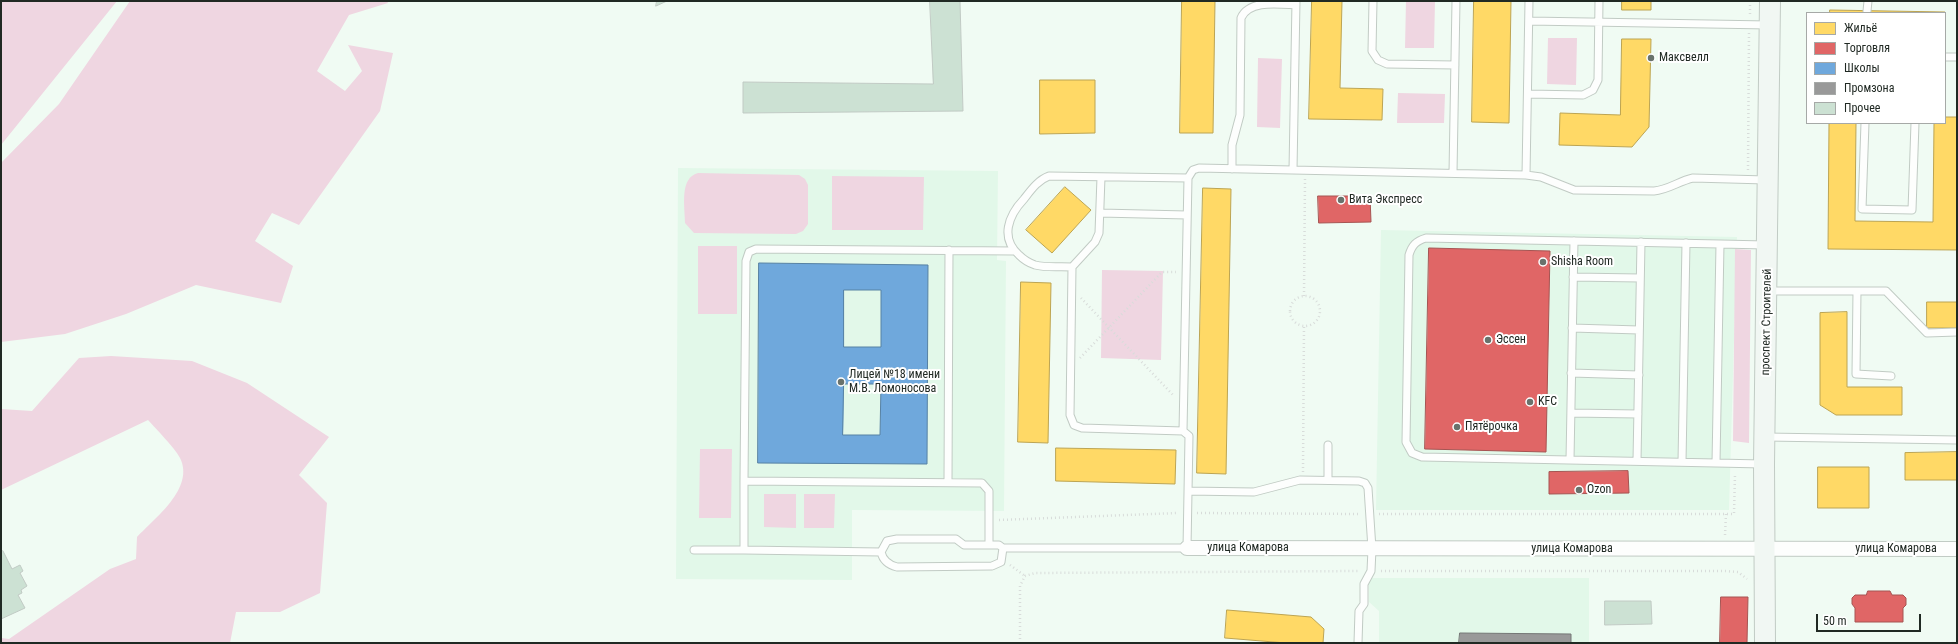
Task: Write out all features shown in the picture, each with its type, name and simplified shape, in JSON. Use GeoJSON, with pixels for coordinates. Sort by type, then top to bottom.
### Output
{"type":"FeatureCollection","features":[{"type":"Feature","properties":{"kind":"street","name":"проспект Строителей"},"geometry":{"type":"LineString","coordinates":[[1765,643],[1764,464],[1766,437],[1768,291],[1770,1]]}},
{"type":"Feature","properties":{"kind":"street","name":"улица Комарова"},"geometry":{"type":"LineString","coordinates":[[1187,548],[1957,549]]}},
{"type":"Feature","properties":{"kind":"lane"},"geometry":{"type":"LineString","coordinates":[[1373,1],[1372,51],[1378,60],[1387,64],[1455,65]]}},
{"type":"Feature","properties":{"kind":"lane"},"geometry":{"type":"LineString","coordinates":[[1453,173],[1456,1]]}},
{"type":"Feature","properties":{"kind":"lane"},"geometry":{"type":"LineString","coordinates":[[1526,175],[1529,1]]}},
{"type":"Feature","properties":{"kind":"lane"},"geometry":{"type":"LineString","coordinates":[[1528,94],[1583,95],[1593,90],[1598,80],[1599,1]]}},
{"type":"Feature","properties":{"kind":"lane"},"geometry":{"type":"LineString","coordinates":[[1867,11],[1868,1]]}},
{"type":"Feature","properties":{"kind":"lane"},"geometry":{"type":"LineString","coordinates":[[1232,169],[1232,145],[1240,115],[1241,18],[1244,12],[1255,4],[1296,3],[1293,170]]}},
{"type":"Feature","properties":{"kind":"lane"},"geometry":{"type":"LineString","coordinates":[[1529,20],[1770,25]]}},
{"type":"Feature","properties":{"kind":"lane"},"geometry":{"type":"LineString","coordinates":[[1946,57],[1957,57]]}},
{"type":"Feature","properties":{"kind":"lane"},"geometry":{"type":"LineString","coordinates":[[1865,124],[1862,209],[1912,210],[1914,124]]}},
{"type":"Feature","properties":{"kind":"lane"},"geometry":{"type":"LineString","coordinates":[[1183,431],[1188,178],[1191,171],[1199,168],[1526,175],[1547,179],[1563,187],[1574,190],[1654,191],[1665,189],[1682,180],[1693,178],[1769,180]]}},
{"type":"Feature","properties":{"kind":"lane"},"geometry":{"type":"LineString","coordinates":[[1072,267],[1036,265],[1026,261],[1014,251],[1008,238],[1011,216],[1017,206],[1042,179],[1052,176],[1188,178]]}},
{"type":"Feature","properties":{"kind":"lane"},"geometry":{"type":"LineString","coordinates":[[1003,548],[1003,559],[999,564],[992,566],[898,566],[887,563],[882,552],[887,541],[898,538],[956,538],[964,544],[999,545],[1003,548],[1187,548],[1189,436],[1183,431],[1078,428],[1072,422],[1070,415],[1072,267],[1097,239],[1100,229],[1101,177]]}},
{"type":"Feature","properties":{"kind":"lane"},"geometry":{"type":"LineString","coordinates":[[1100,213],[1187,215]]}},
{"type":"Feature","properties":{"kind":"lane"},"geometry":{"type":"LineString","coordinates":[[1764,464],[1416,456],[1408,449],[1406,442],[1409,255],[1414,243],[1426,238],[1768,245]]}},
{"type":"Feature","properties":{"kind":"lane"},"geometry":{"type":"LineString","coordinates":[[1570,460],[1574,241]]}},
{"type":"Feature","properties":{"kind":"lane"},"geometry":{"type":"LineString","coordinates":[[1637,461],[1641,242]]}},
{"type":"Feature","properties":{"kind":"lane"},"geometry":{"type":"LineString","coordinates":[[1682,462],[1686,243]]}},
{"type":"Feature","properties":{"kind":"lane"},"geometry":{"type":"LineString","coordinates":[[1716,463],[1720,244]]}},
{"type":"Feature","properties":{"kind":"lane"},"geometry":{"type":"LineString","coordinates":[[744,550],[746,261],[749,252],[756,248],[1014,251]]}},
{"type":"Feature","properties":{"kind":"lane"},"geometry":{"type":"LineString","coordinates":[[948,482],[949,250]]}},
{"type":"Feature","properties":{"kind":"lane"},"geometry":{"type":"LineString","coordinates":[[1573,276],[1640,278]]}},
{"type":"Feature","properties":{"kind":"lane"},"geometry":{"type":"LineString","coordinates":[[1768,291],[1886,291],[1927,333],[1957,332]]}},
{"type":"Feature","properties":{"kind":"lane"},"geometry":{"type":"LineString","coordinates":[[1857,291],[1856,374],[1891,376]]}},
{"type":"Feature","properties":{"kind":"lane"},"geometry":{"type":"LineString","coordinates":[[1572,328],[1639,330]]}},
{"type":"Feature","properties":{"kind":"lane"},"geometry":{"type":"LineString","coordinates":[[1572,373],[1639,374]]}},
{"type":"Feature","properties":{"kind":"lane"},"geometry":{"type":"LineString","coordinates":[[1571,413],[1638,414]]}},
{"type":"Feature","properties":{"kind":"lane"},"geometry":{"type":"LineString","coordinates":[[1766,437],[1957,440]]}},
{"type":"Feature","properties":{"kind":"lane"},"geometry":{"type":"LineString","coordinates":[[1328,445],[1328,480]]}},
{"type":"Feature","properties":{"kind":"lane"},"geometry":{"type":"LineString","coordinates":[[1188,492],[1254,492],[1303,480],[1360,481],[1365,483],[1368,488],[1371,514],[1372,549],[1371,571],[1364,584],[1364,604],[1359,611],[1358,643]]}},
{"type":"Feature","properties":{"kind":"lane"},"geometry":{"type":"LineString","coordinates":[[744,481],[948,482],[978,483],[986,485],[990,491],[989,545]]}},
{"type":"Feature","properties":{"kind":"lane"},"geometry":{"type":"LineString","coordinates":[[694,550],[882,552]]}},
{"type":"Feature","properties":{"kind":"path"},"geometry":{"type":"LineString","coordinates":[[1748,179],[1750,1]]}},
{"type":"Feature","properties":{"kind":"path"},"geometry":{"type":"LineString","coordinates":[[1304,296],[1305,170]]}},
{"type":"Feature","properties":{"kind":"path"},"geometry":{"type":"LineString","coordinates":[[1070,369],[1162,272],[1186,272]]}},
{"type":"Feature","properties":{"kind":"path"},"geometry":{"type":"LineString","coordinates":[[1072,288],[1184,407]]}},
{"type":"Feature","properties":{"kind":"path"},"geometry":{"type":"LineString","coordinates":[[1304,296],[1311,298],[1316,302],[1319,308],[1319,315],[1316,321],[1311,325],[1304,326],[1297,324],[1292,318],[1290,311],[1292,304],[1297,298],[1304,296]]}},
{"type":"Feature","properties":{"kind":"path"},"geometry":{"type":"LineString","coordinates":[[1303,480],[1304,326]]}},
{"type":"Feature","properties":{"kind":"path"},"geometry":{"type":"LineString","coordinates":[[989,520],[1187,513],[1734,514],[1736,463]]}},
{"type":"Feature","properties":{"kind":"path"},"geometry":{"type":"LineString","coordinates":[[1003,559],[1025,576]]}},
{"type":"Feature","properties":{"kind":"path"},"geometry":{"type":"LineString","coordinates":[[1020,643],[1020,586],[1025,576],[1035,573],[1725,571],[1738,572],[1748,580],[1750,584]]}},
{"type":"Feature","properties":{"kind":"shaded area"},"geometry":{"type":"Polygon","coordinates":[[[1,1],[117,1],[1,145],[1,1]]]}},
{"type":"Feature","properties":{"kind":"shaded area"},"geometry":{"type":"Polygon","coordinates":[[[130,1],[387,1],[388,3],[349,15],[317,71],[345,91],[362,71],[348,45],[393,53],[380,111],[299,225],[272,213],[255,241],[293,266],[281,303],[196,285],[126,314],[65,334],[1,342],[1,163],[59,104],[130,1]]]}},
{"type":"Feature","properties":{"kind":"shaded area"},"geometry":{"type":"Polygon","coordinates":[[[1406,1],[1435,1],[1434,48],[1405,48],[1406,1]]]}},
{"type":"Feature","properties":{"kind":"shaded area"},"geometry":{"type":"Polygon","coordinates":[[[1548,38],[1577,38],[1576,85],[1547,84],[1548,38]]]}},
{"type":"Feature","properties":{"kind":"shaded area"},"geometry":{"type":"Polygon","coordinates":[[[1258,58],[1282,59],[1280,128],[1257,127],[1258,58]]]}},
{"type":"Feature","properties":{"kind":"shaded area"},"geometry":{"type":"Polygon","coordinates":[[[1398,93],[1445,94],[1444,123],[1397,123],[1398,93]]]}},
{"type":"Feature","properties":{"kind":"shaded area","name":"Лицей №18 имени М.В. Ломоносова"},"geometry":{"type":"Polygon","coordinates":[[[678,168],[998,171],[997,260],[1006,261],[1004,511],[852,510],[852,580],[676,579],[678,168]]]}},
{"type":"Feature","properties":{"kind":"shaded area"},"geometry":{"type":"Polygon","coordinates":[[[698,173],[799,175],[805,179],[808,185],[808,224],[803,231],[796,234],[694,233],[685,223],[684,194],[688,181],[692,176],[698,173]]]}},
{"type":"Feature","properties":{"kind":"shaded area"},"geometry":{"type":"Polygon","coordinates":[[[832,176],[924,177],[923,230],[832,230],[832,176]]]}},
{"type":"Feature","properties":{"kind":"shaded area"},"geometry":{"type":"Polygon","coordinates":[[[1381,230],[1737,237],[1729,510],[1376,510],[1381,230]]]}},
{"type":"Feature","properties":{"kind":"shaded area"},"geometry":{"type":"Polygon","coordinates":[[[698,246],[737,246],[737,314],[698,314],[698,246]]]}},
{"type":"Feature","properties":{"kind":"shaded area"},"geometry":{"type":"Polygon","coordinates":[[[1735,249],[1751,250],[1749,443],[1733,441],[1735,249]]]}},
{"type":"Feature","properties":{"kind":"shaded area"},"geometry":{"type":"Polygon","coordinates":[[[1102,270],[1163,271],[1161,360],[1101,358],[1102,270]]]}},
{"type":"Feature","properties":{"kind":"shaded area"},"geometry":{"type":"Polygon","coordinates":[[[111,356],[192,361],[247,383],[329,437],[299,475],[327,503],[320,593],[280,612],[236,612],[230,643],[1,643],[1,638],[9,639],[110,569],[136,559],[137,537],[171,502],[178,491],[182,480],[183,469],[180,458],[170,444],[148,420],[1,490],[1,409],[32,411],[79,358],[111,356]]]}},
{"type":"Feature","properties":{"kind":"shaded area"},"geometry":{"type":"Polygon","coordinates":[[[700,449],[732,449],[731,518],[699,518],[700,449]]]}},
{"type":"Feature","properties":{"kind":"shaded area"},"geometry":{"type":"Polygon","coordinates":[[[764,494],[796,494],[796,528],[764,527],[764,494]]]}},
{"type":"Feature","properties":{"kind":"shaded area"},"geometry":{"type":"Polygon","coordinates":[[[804,494],[835,494],[834,528],[804,528],[804,494]]]}},
{"type":"Feature","properties":{"kind":"shaded area"},"geometry":{"type":"Polygon","coordinates":[[[1369,578],[1589,578],[1589,643],[1379,643],[1379,611],[1369,602],[1369,578]]]}},
{"type":"Feature","properties":{"kind":"building: Жильё"},"geometry":{"type":"Polygon","coordinates":[[[1182,1],[1215,1],[1213,133],[1180,133],[1182,1]]]}},
{"type":"Feature","properties":{"kind":"building: Жильё"},"geometry":{"type":"Polygon","coordinates":[[[1312,1],[1342,1],[1340,88],[1383,89],[1382,120],[1309,119],[1312,1]]]}},
{"type":"Feature","properties":{"kind":"building: Жильё"},"geometry":{"type":"Polygon","coordinates":[[[1474,1],[1511,1],[1509,123],[1472,122],[1474,1]]]}},
{"type":"Feature","properties":{"kind":"building: Жильё"},"geometry":{"type":"Polygon","coordinates":[[[1622,1],[1651,1],[1651,10],[1622,10],[1622,1]]]}},
{"type":"Feature","properties":{"kind":"building: Жильё"},"geometry":{"type":"Polygon","coordinates":[[[1830,10],[1945,12],[1830,12],[1830,10]]]}},
{"type":"Feature","properties":{"kind":"building: Жильё"},"geometry":{"type":"Polygon","coordinates":[[[1622,39],[1651,39],[1649,127],[1632,147],[1559,145],[1560,113],[1620,115],[1622,39]]]}},
{"type":"Feature","properties":{"kind":"building: Жильё"},"geometry":{"type":"Polygon","coordinates":[[[1040,80],[1095,80],[1095,133],[1040,134],[1040,80]]]}},
{"type":"Feature","properties":{"kind":"building: Жильё"},"geometry":{"type":"Polygon","coordinates":[[[1946,117],[1957,117],[1957,250],[1828,249],[1829,124],[1856,124],[1855,221],[1933,222],[1934,124],[1946,124],[1946,117]]]}},
{"type":"Feature","properties":{"kind":"building: Жильё"},"geometry":{"type":"Polygon","coordinates":[[[1065,187],[1091,210],[1052,253],[1026,230],[1065,187]]]}},
{"type":"Feature","properties":{"kind":"building: Жильё"},"geometry":{"type":"Polygon","coordinates":[[[1203,188],[1231,189],[1226,474],[1197,473],[1203,188]]]}},
{"type":"Feature","properties":{"kind":"building: Жильё"},"geometry":{"type":"Polygon","coordinates":[[[1021,282],[1051,283],[1048,443],[1018,442],[1021,282]]]}},
{"type":"Feature","properties":{"kind":"building: Жильё"},"geometry":{"type":"Polygon","coordinates":[[[1927,302],[1957,302],[1957,328],[1927,328],[1927,302]]]}},
{"type":"Feature","properties":{"kind":"building: Жильё"},"geometry":{"type":"Polygon","coordinates":[[[1847,312],[1847,387],[1902,387],[1902,415],[1836,415],[1820,405],[1820,313],[1847,312]]]}},
{"type":"Feature","properties":{"kind":"building: Жильё"},"geometry":{"type":"Polygon","coordinates":[[[1056,448],[1176,450],[1175,484],[1056,481],[1056,448]]]}},
{"type":"Feature","properties":{"kind":"building: Жильё"},"geometry":{"type":"Polygon","coordinates":[[[1957,452],[1957,480],[1905,480],[1905,453],[1957,452]]]}},
{"type":"Feature","properties":{"kind":"building: Жильё"},"geometry":{"type":"Polygon","coordinates":[[[1818,467],[1869,467],[1869,508],[1818,508],[1818,467]]]}},
{"type":"Feature","properties":{"kind":"building: Жильё"},"geometry":{"type":"Polygon","coordinates":[[[1227,610],[1311,617],[1324,629],[1323,643],[1286,643],[1225,638],[1227,610]]]}},
{"type":"Feature","properties":{"kind":"building: Торговля"},"geometry":{"type":"Polygon","coordinates":[[[1318,196],[1370,196],[1371,222],[1319,223],[1318,196]]]}},
{"type":"Feature","properties":{"kind":"building: Торговля","name":"Эссен"},"geometry":{"type":"Polygon","coordinates":[[[1429,248],[1550,251],[1546,452],[1425,449],[1429,248]]]}},
{"type":"Feature","properties":{"kind":"building: Торговля"},"geometry":{"type":"Polygon","coordinates":[[[1628,471],[1629,493],[1549,494],[1549,472],[1628,471]]]}},
{"type":"Feature","properties":{"kind":"building: Торговля"},"geometry":{"type":"Polygon","coordinates":[[[1868,591],[1890,591],[1892,595],[1903,595],[1906,598],[1906,605],[1903,608],[1903,622],[1855,622],[1855,608],[1852,604],[1852,598],[1855,595],[1866,595],[1868,591]]]}},
{"type":"Feature","properties":{"kind":"building: Торговля"},"geometry":{"type":"Polygon","coordinates":[[[1721,597],[1748,597],[1747,643],[1720,643],[1721,597]]]}},
{"type":"Feature","properties":{"kind":"building: Школы"},"geometry":{"type":"Polygon","coordinates":[[[759,263],[928,265],[927,464],[758,463],[759,263]],[[844,290],[844,347],[881,347],[881,290],[844,290]],[[844,384],[843,435],[880,435],[881,384],[844,384]]]}},
{"type":"Feature","properties":{"kind":"building: Промзона"},"geometry":{"type":"Polygon","coordinates":[[[1460,633],[1571,634],[1571,643],[1459,643],[1460,633]]]}},
{"type":"Feature","properties":{"kind":"building: Прочее"},"geometry":{"type":"Polygon","coordinates":[[[657,1],[667,1],[656,6],[657,1]]]}},
{"type":"Feature","properties":{"kind":"building: Прочее"},"geometry":{"type":"Polygon","coordinates":[[[930,1],[960,1],[963,111],[743,113],[743,82],[933,84],[930,1]]]}},
{"type":"Feature","properties":{"kind":"building: Прочее"},"geometry":{"type":"Polygon","coordinates":[[[3,551],[12,569],[20,565],[23,571],[20,573],[27,586],[21,590],[22,593],[18,595],[25,608],[1,619],[1,552],[3,551]]]}},
{"type":"Feature","properties":{"kind":"building: Прочее"},"geometry":{"type":"Polygon","coordinates":[[[1605,601],[1651,601],[1652,624],[1605,625],[1605,601]]]}},
{"type":"Feature","properties":{"kind":"place","name":"Максвелл"},"geometry":{"type":"Point","coordinates":[1651,58]}},
{"type":"Feature","properties":{"kind":"place","name":"Вита Экспресс"},"geometry":{"type":"Point","coordinates":[1341,200]}},
{"type":"Feature","properties":{"kind":"place","name":"Shisha Room"},"geometry":{"type":"Point","coordinates":[1543,262]}},
{"type":"Feature","properties":{"kind":"place","name":"Эссен"},"geometry":{"type":"Point","coordinates":[1488,340]}},
{"type":"Feature","properties":{"kind":"place","name":"Лицей №18 имени М.В. Ломоносова"},"geometry":{"type":"Point","coordinates":[841,382]}},
{"type":"Feature","properties":{"kind":"place","name":"KFC"},"geometry":{"type":"Point","coordinates":[1530,402]}},
{"type":"Feature","properties":{"kind":"place","name":"Пятёрочка"},"geometry":{"type":"Point","coordinates":[1457,427]}},
{"type":"Feature","properties":{"kind":"place","name":"Ozon"},"geometry":{"type":"Point","coordinates":[1579,490]}}]}
